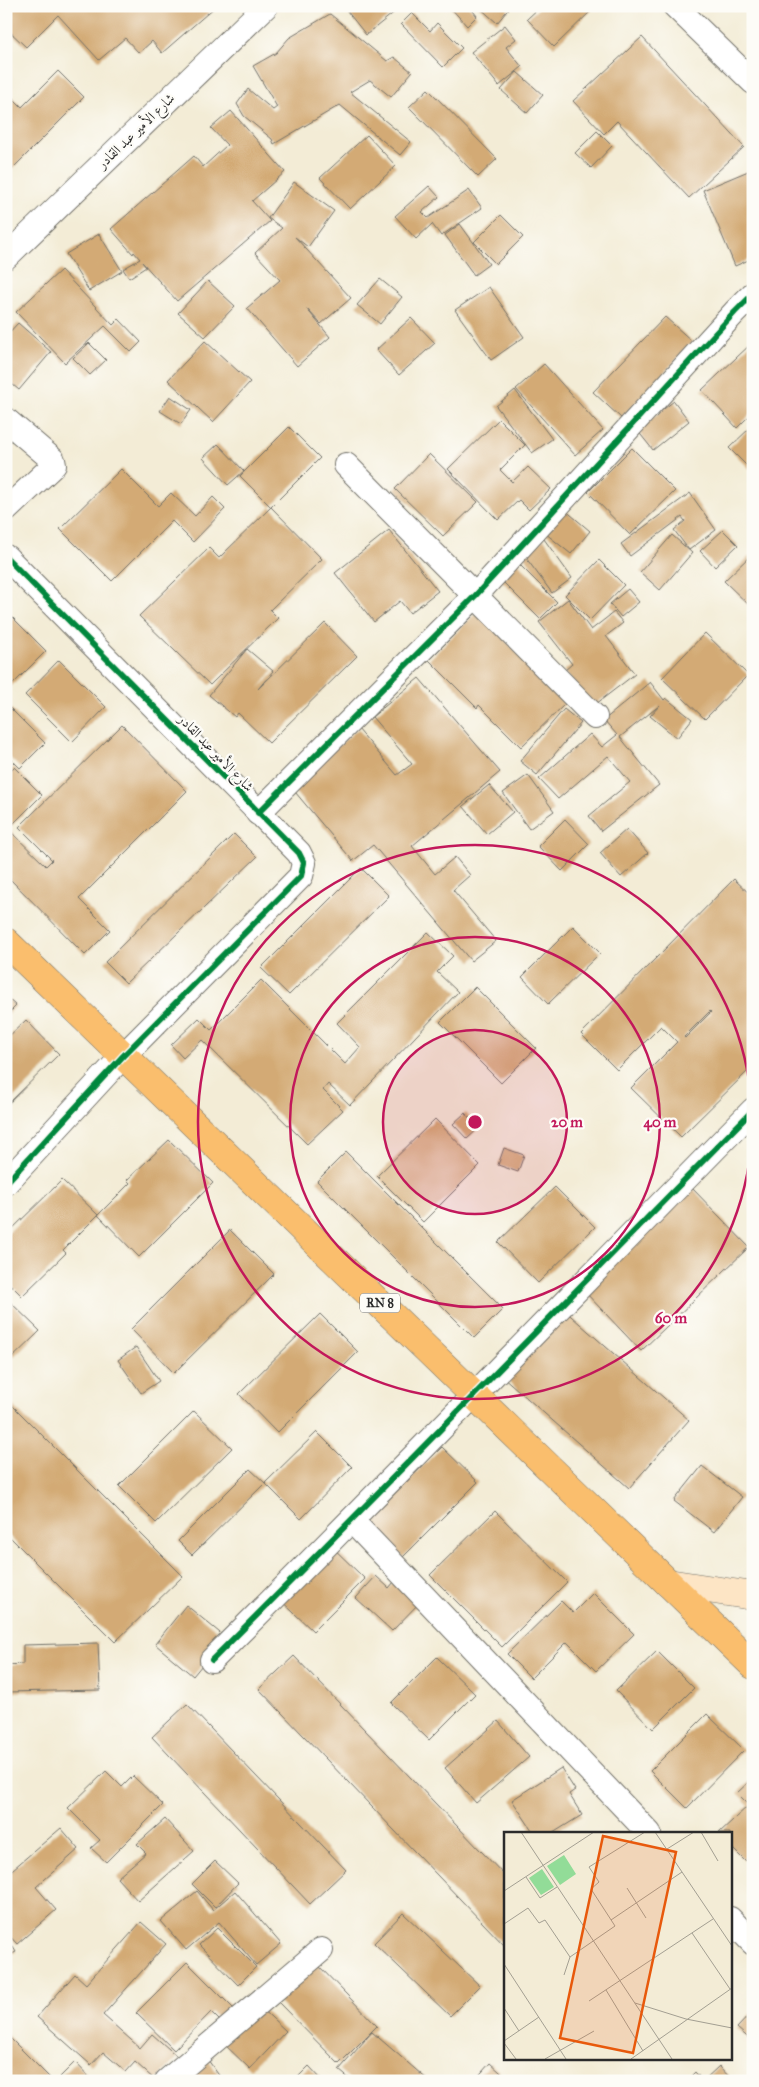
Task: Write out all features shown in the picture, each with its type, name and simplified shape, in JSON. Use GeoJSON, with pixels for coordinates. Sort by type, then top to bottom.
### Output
{"type":"FeatureCollection","features":[{"type":"Feature","properties":{"kind":"main road","name":"RN 8"},"geometry":{"type":"LineString","coordinates":[[6,942],[753,1665]]}},
{"type":"Feature","properties":{"kind":"main road"},"geometry":{"type":"LineString","coordinates":[[668,1583],[753,1596]]}},
{"type":"Feature","properties":{"kind":"street","name":"شارع الأمير عبد القادر"},"geometry":{"type":"LineString","coordinates":[[6,256],[266,6]]}},
{"type":"Feature","properties":{"kind":"street"},"geometry":{"type":"LineString","coordinates":[[675,6],[753,82]]}},
{"type":"Feature","properties":{"kind":"street"},"geometry":{"type":"LineString","coordinates":[[258,813],[475,596],[753,294]]}},
{"type":"Feature","properties":{"kind":"street"},"geometry":{"type":"LineString","coordinates":[[6,420],[53,460],[54,465],[6,510]]}},
{"type":"Feature","properties":{"kind":"street"},"geometry":{"type":"LineString","coordinates":[[346,464],[595,718]]}},
{"type":"Feature","properties":{"kind":"street","name":"شارع الأمير عبد القادر"},"geometry":{"type":"LineString","coordinates":[[6,557],[299,853],[304,863],[301,876],[124,1056],[6,1183]]}},
{"type":"Feature","properties":{"kind":"street"},"geometry":{"type":"LineString","coordinates":[[212,1660],[352,1521],[753,1110]]}},
{"type":"Feature","properties":{"kind":"street"},"geometry":{"type":"LineString","coordinates":[[352,1521],[648,1832]]}},
{"type":"Feature","properties":{"kind":"street"},"geometry":{"type":"LineString","coordinates":[[732,1921],[753,1943]]}},
{"type":"Feature","properties":{"kind":"street"},"geometry":{"type":"LineString","coordinates":[[168,2081],[321,1950]]}},
{"type":"Feature","properties":{"kind":"building"},"geometry":{"type":"Polygon","coordinates":[[[6,6],[216,6],[162,53],[152,41],[139,53],[125,38],[99,60],[58,15],[26,47],[6,28],[6,6]]]}},
{"type":"Feature","properties":{"kind":"building"},"geometry":{"type":"Polygon","coordinates":[[[343,6],[402,6],[366,35],[343,6]]]}},
{"type":"Feature","properties":{"kind":"building"},"geometry":{"type":"Polygon","coordinates":[[[449,6],[469,6],[477,16],[467,26],[449,6]]]}},
{"type":"Feature","properties":{"kind":"building"},"geometry":{"type":"Polygon","coordinates":[[[478,6],[511,6],[497,23],[478,6]]]}},
{"type":"Feature","properties":{"kind":"building"},"geometry":{"type":"Polygon","coordinates":[[[541,6],[596,6],[554,47],[527,19],[541,6]]]}},
{"type":"Feature","properties":{"kind":"building"},"geometry":{"type":"Polygon","coordinates":[[[412,13],[430,31],[437,23],[462,48],[443,67],[401,24],[412,13]]]}},
{"type":"Feature","properties":{"kind":"building"},"geometry":{"type":"Polygon","coordinates":[[[330,14],[387,61],[394,57],[412,72],[391,97],[370,80],[350,92],[411,142],[400,155],[340,105],[274,144],[272,139],[244,116],[237,104],[248,89],[273,110],[277,107],[253,66],[276,53],[289,38],[330,14]]]}},
{"type":"Feature","properties":{"kind":"building"},"geometry":{"type":"Polygon","coordinates":[[[505,25],[516,39],[506,47],[522,67],[499,86],[471,52],[505,25]]]}},
{"type":"Feature","properties":{"kind":"building"},"geometry":{"type":"Polygon","coordinates":[[[642,37],[744,147],[689,198],[617,121],[604,134],[573,101],[642,37]]]}},
{"type":"Feature","properties":{"kind":"building"},"geometry":{"type":"Polygon","coordinates":[[[58,71],[84,97],[6,175],[6,91],[22,107],[58,71]]]}},
{"type":"Feature","properties":{"kind":"building"},"geometry":{"type":"Polygon","coordinates":[[[517,72],[543,95],[527,113],[501,90],[517,72]]]}},
{"type":"Feature","properties":{"kind":"building"},"geometry":{"type":"Polygon","coordinates":[[[428,89],[497,159],[478,177],[409,107],[428,89]]]}},
{"type":"Feature","properties":{"kind":"building"},"geometry":{"type":"Polygon","coordinates":[[[231,111],[285,172],[252,201],[270,221],[177,301],[142,262],[146,267],[129,278],[123,269],[140,259],[134,252],[133,254],[111,229],[194,156],[203,167],[227,145],[211,128],[231,111]]]}},
{"type":"Feature","properties":{"kind":"building"},"geometry":{"type":"Polygon","coordinates":[[[597,131],[612,146],[591,168],[575,153],[597,131]]]}},
{"type":"Feature","properties":{"kind":"building"},"geometry":{"type":"Polygon","coordinates":[[[367,135],[396,166],[350,209],[320,178],[367,135]]]}},
{"type":"Feature","properties":{"kind":"building"},"geometry":{"type":"Polygon","coordinates":[[[753,169],[753,258],[735,266],[703,190],[753,169]]]}},
{"type":"Feature","properties":{"kind":"building"},"geometry":{"type":"Polygon","coordinates":[[[294,182],[334,211],[308,247],[295,237],[351,298],[321,324],[306,308],[330,337],[297,366],[247,308],[280,280],[255,253],[282,228],[268,218],[294,182]]]}},
{"type":"Feature","properties":{"kind":"building"},"geometry":{"type":"Polygon","coordinates":[[[429,186],[439,197],[422,212],[428,218],[469,190],[482,208],[441,236],[432,224],[416,239],[395,216],[429,186]]]}},
{"type":"Feature","properties":{"kind":"building"},"geometry":{"type":"Polygon","coordinates":[[[501,215],[523,237],[496,264],[474,242],[501,215]]]}},
{"type":"Feature","properties":{"kind":"building"},"geometry":{"type":"Polygon","coordinates":[[[460,224],[489,264],[474,275],[445,235],[460,224]]]}},
{"type":"Feature","properties":{"kind":"building"},"geometry":{"type":"Polygon","coordinates":[[[99,234],[122,271],[89,291],[66,254],[99,234]]]}},
{"type":"Feature","properties":{"kind":"building"},"geometry":{"type":"Polygon","coordinates":[[[61,270],[113,325],[119,319],[141,342],[131,352],[105,326],[65,363],[16,312],[61,270]]]}},
{"type":"Feature","properties":{"kind":"building"},"geometry":{"type":"Polygon","coordinates":[[[380,279],[402,297],[380,324],[357,305],[380,279]]]}},
{"type":"Feature","properties":{"kind":"building"},"geometry":{"type":"Polygon","coordinates":[[[208,281],[235,306],[205,337],[178,313],[208,281]]]}},
{"type":"Feature","properties":{"kind":"building"},"geometry":{"type":"Polygon","coordinates":[[[489,287],[524,337],[491,360],[455,310],[489,287]]]}},
{"type":"Feature","properties":{"kind":"building"},"geometry":{"type":"Polygon","coordinates":[[[665,317],[693,342],[621,418],[593,392],[665,317]]]}},
{"type":"Feature","properties":{"kind":"building"},"geometry":{"type":"Polygon","coordinates":[[[411,318],[435,343],[399,375],[376,350],[411,318]]]}},
{"type":"Feature","properties":{"kind":"building"},"geometry":{"type":"Polygon","coordinates":[[[18,323],[51,352],[19,390],[6,379],[6,336],[18,323]]]}},
{"type":"Feature","properties":{"kind":"building"},"geometry":{"type":"Polygon","coordinates":[[[205,341],[250,382],[213,422],[168,380],[205,341]]]}},
{"type":"Feature","properties":{"kind":"building"},"geometry":{"type":"Polygon","coordinates":[[[753,342],[753,412],[737,428],[702,390],[753,342]]]}},
{"type":"Feature","properties":{"kind":"building"},"geometry":{"type":"Polygon","coordinates":[[[89,343],[106,360],[90,375],[73,358],[89,343]]]}},
{"type":"Feature","properties":{"kind":"building"},"geometry":{"type":"Polygon","coordinates":[[[544,364],[603,430],[575,455],[516,389],[544,364]]]}},
{"type":"Feature","properties":{"kind":"building"},"geometry":{"type":"Polygon","coordinates":[[[515,390],[552,439],[532,453],[496,406],[515,390]]]}},
{"type":"Feature","properties":{"kind":"building"},"geometry":{"type":"Polygon","coordinates":[[[170,396],[191,410],[181,424],[160,411],[170,396]]]}},
{"type":"Feature","properties":{"kind":"building"},"geometry":{"type":"Polygon","coordinates":[[[674,401],[689,421],[653,450],[637,430],[674,401]]]}},
{"type":"Feature","properties":{"kind":"building"},"geometry":{"type":"Polygon","coordinates":[[[499,419],[525,445],[500,470],[512,482],[528,467],[551,489],[529,510],[519,500],[498,520],[448,469],[499,419]]]}},
{"type":"Feature","properties":{"kind":"building"},"geometry":{"type":"Polygon","coordinates":[[[753,425],[753,472],[729,448],[753,425]]]}},
{"type":"Feature","properties":{"kind":"building"},"geometry":{"type":"Polygon","coordinates":[[[289,427],[320,458],[271,507],[240,476],[289,427]]]}},
{"type":"Feature","properties":{"kind":"building"},"geometry":{"type":"Polygon","coordinates":[[[218,444],[244,471],[228,485],[203,458],[218,444]]]}},
{"type":"Feature","properties":{"kind":"building"},"geometry":{"type":"Polygon","coordinates":[[[632,448],[675,491],[630,535],[588,492],[632,448]]]}},
{"type":"Feature","properties":{"kind":"building"},"geometry":{"type":"Polygon","coordinates":[[[429,454],[478,502],[443,536],[395,489],[429,454]]]}},
{"type":"Feature","properties":{"kind":"building"},"geometry":{"type":"Polygon","coordinates":[[[121,469],[158,506],[171,493],[195,516],[213,497],[225,509],[193,542],[172,521],[112,581],[60,529],[121,469]]]}},
{"type":"Feature","properties":{"kind":"building"},"geometry":{"type":"Polygon","coordinates":[[[690,493],[716,530],[689,550],[674,530],[685,521],[682,517],[630,556],[621,544],[690,493]]]}},
{"type":"Feature","properties":{"kind":"building"},"geometry":{"type":"Polygon","coordinates":[[[271,507],[322,559],[270,610],[278,618],[210,685],[139,616],[209,548],[219,558],[271,507]]]}},
{"type":"Feature","properties":{"kind":"building"},"geometry":{"type":"Polygon","coordinates":[[[564,509],[590,531],[571,554],[545,533],[564,509]]]}},
{"type":"Feature","properties":{"kind":"building"},"geometry":{"type":"Polygon","coordinates":[[[389,530],[438,591],[410,613],[400,601],[374,622],[335,573],[389,530]]]}},
{"type":"Feature","properties":{"kind":"building"},"geometry":{"type":"Polygon","coordinates":[[[723,530],[738,545],[715,567],[700,551],[723,530]]]}},
{"type":"Feature","properties":{"kind":"building"},"geometry":{"type":"Polygon","coordinates":[[[672,535],[692,553],[660,590],[640,572],[672,535]]]}},
{"type":"Feature","properties":{"kind":"building"},"geometry":{"type":"Polygon","coordinates":[[[544,539],[572,578],[552,593],[523,554],[544,539]]]}},
{"type":"Feature","properties":{"kind":"building"},"geometry":{"type":"Polygon","coordinates":[[[753,553],[753,609],[724,581],[753,553]]]}},
{"type":"Feature","properties":{"kind":"building"},"geometry":{"type":"Polygon","coordinates":[[[515,560],[557,602],[540,619],[498,577],[515,560]]]}},
{"type":"Feature","properties":{"kind":"building"},"geometry":{"type":"Polygon","coordinates":[[[599,560],[624,585],[590,620],[565,595],[599,560]]]}},
{"type":"Feature","properties":{"kind":"building"},"geometry":{"type":"Polygon","coordinates":[[[628,589],[639,602],[621,617],[610,604],[628,589]]]}},
{"type":"Feature","properties":{"kind":"building"},"geometry":{"type":"Polygon","coordinates":[[[568,599],[591,630],[614,612],[623,623],[606,636],[635,674],[592,707],[564,671],[572,664],[539,622],[568,599]]]}},
{"type":"Feature","properties":{"kind":"building"},"geometry":{"type":"Polygon","coordinates":[[[6,611],[46,651],[6,691],[6,611]]]}},
{"type":"Feature","properties":{"kind":"building"},"geometry":{"type":"Polygon","coordinates":[[[477,612],[567,702],[521,747],[479,705],[477,708],[429,660],[477,612]]]}},
{"type":"Feature","properties":{"kind":"building"},"geometry":{"type":"Polygon","coordinates":[[[325,623],[357,656],[269,743],[238,713],[235,717],[209,695],[247,649],[273,671],[258,689],[325,623]]]}},
{"type":"Feature","properties":{"kind":"building"},"geometry":{"type":"Polygon","coordinates":[[[705,633],[748,675],[705,719],[662,678],[705,633]]]}},
{"type":"Feature","properties":{"kind":"building"},"geometry":{"type":"Polygon","coordinates":[[[59,660],[106,707],[72,742],[25,695],[59,660]]]}},
{"type":"Feature","properties":{"kind":"building"},"geometry":{"type":"Polygon","coordinates":[[[419,678],[500,772],[412,846],[435,874],[455,857],[470,875],[453,890],[496,941],[471,961],[373,845],[353,861],[290,786],[358,729],[397,775],[412,764],[372,717],[419,678]]]}},
{"type":"Feature","properties":{"kind":"building"},"geometry":{"type":"Polygon","coordinates":[[[650,682],[664,700],[666,698],[692,719],[677,738],[650,716],[660,705],[620,737],[659,785],[601,831],[589,816],[630,782],[608,756],[558,799],[539,779],[590,734],[602,747],[617,735],[604,720],[650,682]]]}},
{"type":"Feature","properties":{"kind":"building"},"geometry":{"type":"Polygon","coordinates":[[[6,704],[45,743],[20,768],[6,754],[6,704]]]}},
{"type":"Feature","properties":{"kind":"building"},"geometry":{"type":"Polygon","coordinates":[[[564,709],[581,723],[537,775],[520,761],[564,709]]]}},
{"type":"Feature","properties":{"kind":"building"},"geometry":{"type":"Polygon","coordinates":[[[122,725],[187,791],[79,899],[110,930],[85,955],[6,875],[6,774],[14,767],[42,795],[8,829],[46,866],[52,860],[19,827],[122,725]]]}},
{"type":"Feature","properties":{"kind":"building"},"geometry":{"type":"Polygon","coordinates":[[[528,775],[554,811],[529,829],[503,793],[528,775]]]}},
{"type":"Feature","properties":{"kind":"building"},"geometry":{"type":"Polygon","coordinates":[[[489,785],[513,812],[487,834],[463,806],[489,785]]]}},
{"type":"Feature","properties":{"kind":"building"},"geometry":{"type":"Polygon","coordinates":[[[565,819],[589,844],[562,871],[538,846],[565,819]]]}},
{"type":"Feature","properties":{"kind":"building"},"geometry":{"type":"Polygon","coordinates":[[[627,829],[648,853],[621,877],[600,853],[627,829]]]}},
{"type":"Feature","properties":{"kind":"building"},"geometry":{"type":"Polygon","coordinates":[[[234,834],[257,857],[126,983],[105,962],[234,834]]]}},
{"type":"Feature","properties":{"kind":"building"},"geometry":{"type":"Polygon","coordinates":[[[361,868],[389,896],[289,995],[261,968],[361,868]]]}},
{"type":"Feature","properties":{"kind":"building"},"geometry":{"type":"Polygon","coordinates":[[[734,879],[753,897],[753,1066],[681,1137],[631,1088],[677,1042],[661,1026],[617,1070],[581,1034],[734,879]],[[710,1011],[684,1037],[685,1038],[710,1011]]]}},
{"type":"Feature","properties":{"kind":"building"},"geometry":{"type":"Polygon","coordinates":[[[573,926],[600,953],[548,1004],[522,977],[573,926]]]}},
{"type":"Feature","properties":{"kind":"building"},"geometry":{"type":"Polygon","coordinates":[[[428,932],[453,956],[437,972],[458,992],[350,1105],[328,1084],[323,1090],[343,1110],[307,1144],[202,1040],[183,1058],[171,1045],[199,1018],[211,1030],[261,980],[345,1064],[360,1047],[337,1023],[428,932]]]}},
{"type":"Feature","properties":{"kind":"building"},"geometry":{"type":"Polygon","coordinates":[[[475,987],[536,1048],[501,1083],[440,1022],[475,987]]]}},
{"type":"Feature","properties":{"kind":"building"},"geometry":{"type":"Polygon","coordinates":[[[6,997],[16,1006],[6,1016],[6,997]]]}},
{"type":"Feature","properties":{"kind":"building"},"geometry":{"type":"Polygon","coordinates":[[[26,1020],[59,1054],[6,1106],[6,1068],[10,1065],[6,1061],[6,1039],[26,1020]]]}},
{"type":"Feature","properties":{"kind":"building"},"geometry":{"type":"Polygon","coordinates":[[[465,1113],[479,1128],[467,1139],[453,1124],[465,1113]]]}},
{"type":"Feature","properties":{"kind":"building"},"geometry":{"type":"Polygon","coordinates":[[[435,1119],[480,1165],[423,1222],[377,1176],[435,1119]]]}},
{"type":"Feature","properties":{"kind":"building"},"geometry":{"type":"Polygon","coordinates":[[[169,1140],[213,1183],[139,1257],[98,1215],[130,1183],[127,1180],[169,1140]]]}},
{"type":"Feature","properties":{"kind":"building"},"geometry":{"type":"Polygon","coordinates":[[[504,1148],[524,1155],[518,1172],[498,1165],[504,1148]]]}},
{"type":"Feature","properties":{"kind":"building"},"geometry":{"type":"Polygon","coordinates":[[[346,1152],[503,1309],[474,1338],[317,1181],[346,1152]]]}},
{"type":"Feature","properties":{"kind":"building"},"geometry":{"type":"Polygon","coordinates":[[[62,1180],[98,1215],[63,1250],[66,1253],[22,1296],[6,1280],[6,1235],[62,1180]]]}},
{"type":"Feature","properties":{"kind":"building"},"geometry":{"type":"Polygon","coordinates":[[[555,1187],[595,1227],[538,1283],[498,1242],[555,1187]]]}},
{"type":"Feature","properties":{"kind":"building"},"geometry":{"type":"Polygon","coordinates":[[[691,1187],[749,1247],[641,1351],[584,1291],[691,1187]]]}},
{"type":"Feature","properties":{"kind":"building"},"geometry":{"type":"Polygon","coordinates":[[[230,1230],[274,1274],[174,1373],[131,1329],[230,1230]]]}},
{"type":"Feature","properties":{"kind":"building"},"geometry":{"type":"Polygon","coordinates":[[[6,1298],[40,1331],[6,1364],[6,1298]]]}},
{"type":"Feature","properties":{"kind":"building"},"geometry":{"type":"Polygon","coordinates":[[[563,1309],[689,1420],[629,1488],[502,1376],[563,1309]]]}},
{"type":"Feature","properties":{"kind":"building"},"geometry":{"type":"Polygon","coordinates":[[[320,1314],[358,1352],[277,1433],[239,1394],[320,1314]]]}},
{"type":"Feature","properties":{"kind":"building"},"geometry":{"type":"Polygon","coordinates":[[[136,1347],[159,1381],[141,1393],[118,1360],[136,1347]]]}},
{"type":"Feature","properties":{"kind":"building"},"geometry":{"type":"Polygon","coordinates":[[[6,1399],[183,1576],[115,1642],[6,1533],[6,1399]]]}},
{"type":"Feature","properties":{"kind":"building"},"geometry":{"type":"Polygon","coordinates":[[[194,1411],[232,1448],[156,1523],[119,1486],[194,1411]]]}},
{"type":"Feature","properties":{"kind":"building"},"geometry":{"type":"Polygon","coordinates":[[[317,1432],[352,1467],[301,1519],[265,1483],[317,1432]]]}},
{"type":"Feature","properties":{"kind":"building"},"geometry":{"type":"Polygon","coordinates":[[[442,1447],[478,1482],[403,1557],[367,1521],[442,1447]]]}},
{"type":"Feature","properties":{"kind":"building"},"geometry":{"type":"Polygon","coordinates":[[[702,1466],[742,1497],[714,1532],[674,1501],[702,1466]]]}},
{"type":"Feature","properties":{"kind":"building"},"geometry":{"type":"Polygon","coordinates":[[[250,1469],[265,1483],[192,1555],[178,1541],[250,1469]]]}},
{"type":"Feature","properties":{"kind":"building"},"geometry":{"type":"Polygon","coordinates":[[[495,1511],[567,1582],[502,1647],[430,1575],[495,1511]]]}},
{"type":"Feature","properties":{"kind":"building"},"geometry":{"type":"Polygon","coordinates":[[[326,1541],[365,1579],[313,1631],[274,1594],[326,1541]]]}},
{"type":"Feature","properties":{"kind":"building"},"geometry":{"type":"Polygon","coordinates":[[[376,1576],[389,1588],[399,1576],[423,1599],[392,1631],[356,1598],[376,1576]]]}},
{"type":"Feature","properties":{"kind":"building"},"geometry":{"type":"Polygon","coordinates":[[[593,1593],[634,1634],[596,1671],[567,1642],[531,1678],[507,1654],[561,1601],[573,1613],[593,1593]]]}},
{"type":"Feature","properties":{"kind":"building"},"geometry":{"type":"Polygon","coordinates":[[[186,1605],[225,1637],[193,1676],[155,1644],[186,1605]]]}},
{"type":"Feature","properties":{"kind":"building"},"geometry":{"type":"Polygon","coordinates":[[[98,1643],[100,1690],[6,1692],[6,1665],[23,1664],[23,1645],[98,1643]]]}},
{"type":"Feature","properties":{"kind":"building"},"geometry":{"type":"Polygon","coordinates":[[[657,1651],[694,1688],[653,1729],[616,1691],[657,1651]]]}},
{"type":"Feature","properties":{"kind":"building"},"geometry":{"type":"Polygon","coordinates":[[[294,1656],[504,1875],[504,1945],[259,1689],[294,1656]]]}},
{"type":"Feature","properties":{"kind":"building"},"geometry":{"type":"Polygon","coordinates":[[[437,1657],[475,1694],[429,1740],[391,1703],[437,1657]]]}},
{"type":"Feature","properties":{"kind":"building"},"geometry":{"type":"Polygon","coordinates":[[[187,1704],[346,1870],[310,1904],[152,1737],[187,1704]]]}},
{"type":"Feature","properties":{"kind":"building"},"geometry":{"type":"Polygon","coordinates":[[[707,1714],[744,1750],[687,1808],[650,1771],[707,1714]]]}},
{"type":"Feature","properties":{"kind":"building"},"geometry":{"type":"Polygon","coordinates":[[[498,1721],[529,1757],[476,1803],[445,1768],[498,1721]]]}},
{"type":"Feature","properties":{"kind":"building"},"geometry":{"type":"Polygon","coordinates":[[[561,1768],[575,1790],[569,1794],[582,1815],[555,1832],[533,1832],[512,1800],[561,1768]]]}},
{"type":"Feature","properties":{"kind":"building"},"geometry":{"type":"Polygon","coordinates":[[[106,1771],[122,1787],[133,1776],[163,1805],[106,1862],[91,1848],[100,1840],[68,1808],[106,1771]]]}},
{"type":"Feature","properties":{"kind":"building"},"geometry":{"type":"Polygon","coordinates":[[[753,1778],[753,1853],[745,1861],[732,1848],[732,1832],[720,1832],[749,1805],[737,1793],[753,1778]]]}},
{"type":"Feature","properties":{"kind":"building"},"geometry":{"type":"Polygon","coordinates":[[[165,1819],[194,1851],[138,1901],[117,1878],[146,1853],[137,1844],[165,1819]]]}},
{"type":"Feature","properties":{"kind":"building"},"geometry":{"type":"Polygon","coordinates":[[[61,1828],[79,1849],[36,1887],[56,1910],[17,1944],[6,1932],[6,1875],[61,1828]]]}},
{"type":"Feature","properties":{"kind":"building"},"geometry":{"type":"Polygon","coordinates":[[[215,1861],[238,1883],[215,1907],[192,1884],[215,1861]]]}},
{"type":"Feature","properties":{"kind":"building"},"geometry":{"type":"Polygon","coordinates":[[[197,1891],[213,1910],[235,1891],[281,1944],[256,1965],[219,1922],[186,1950],[161,1921],[197,1891]]]}},
{"type":"Feature","properties":{"kind":"building"},"geometry":{"type":"Polygon","coordinates":[[[403,1913],[480,1986],[450,2016],[374,1943],[403,1913]]]}},
{"type":"Feature","properties":{"kind":"building"},"geometry":{"type":"Polygon","coordinates":[[[141,1922],[166,1944],[103,2015],[140,2048],[152,2034],[178,2057],[156,2081],[135,2062],[126,2072],[103,2052],[91,2065],[37,2017],[75,1974],[86,1984],[141,1922]]]}},
{"type":"Feature","properties":{"kind":"building"},"geometry":{"type":"Polygon","coordinates":[[[217,1928],[256,1967],[238,1985],[199,1945],[217,1928]]]}},
{"type":"Feature","properties":{"kind":"building"},"geometry":{"type":"Polygon","coordinates":[[[6,1936],[16,1952],[6,1957],[6,1936]]]}},
{"type":"Feature","properties":{"kind":"building"},"geometry":{"type":"Polygon","coordinates":[[[187,1962],[237,2012],[224,2025],[211,2012],[174,2050],[136,2013],[187,1962]]]}},
{"type":"Feature","properties":{"kind":"building"},"geometry":{"type":"Polygon","coordinates":[[[317,1964],[377,2026],[339,2064],[278,2002],[317,1964]]]}},
{"type":"Feature","properties":{"kind":"building"},"geometry":{"type":"Polygon","coordinates":[[[257,2004],[286,2031],[250,2069],[221,2041],[257,2004]]]}},
{"type":"Feature","properties":{"kind":"building"},"geometry":{"type":"Polygon","coordinates":[[[753,2011],[753,2042],[737,2028],[753,2011]]]}},
{"type":"Feature","properties":{"kind":"building"},"geometry":{"type":"Polygon","coordinates":[[[372,2032],[429,2081],[352,2081],[339,2070],[372,2032]]]}},
{"type":"Feature","properties":{"kind":"building"},"geometry":{"type":"Polygon","coordinates":[[[6,2034],[53,2081],[6,2081],[6,2034]]]}},
{"type":"Feature","properties":{"kind":"building"},"geometry":{"type":"Polygon","coordinates":[[[208,2060],[223,2081],[181,2081],[208,2060]]]}},
{"type":"Feature","properties":{"kind":"building"},"geometry":{"type":"Polygon","coordinates":[[[75,2062],[93,2081],[56,2081],[75,2062]]]}},
{"type":"Feature","properties":{"kind":"building"},"geometry":{"type":"Polygon","coordinates":[[[490,2063],[510,2081],[474,2081],[490,2063]]]}},
{"type":"Feature","properties":{"kind":"building"},"geometry":{"type":"Polygon","coordinates":[[[309,2066],[323,2081],[294,2081],[309,2066]]]}},
{"type":"Feature","properties":{"kind":"building"},"geometry":{"type":"Polygon","coordinates":[[[719,2066],[733,2081],[703,2081],[719,2066]]]}},
{"type":"Feature","properties":{"kind":"building"},"geometry":{"type":"Polygon","coordinates":[[[695,2072],[703,2081],[686,2081],[695,2072]]]}},
{"type":"Feature","properties":{"kind":"cycle path"},"geometry":{"type":"LineString","coordinates":[[258,813],[475,596],[753,294]]}},
{"type":"Feature","properties":{"kind":"cycle path"},"geometry":{"type":"LineString","coordinates":[[6,557],[299,853],[304,863],[301,876],[123,1056],[6,1183]]}},
{"type":"Feature","properties":{"kind":"cycle path"},"geometry":{"type":"LineString","coordinates":[[212,1660],[753,1110]]}}]}
